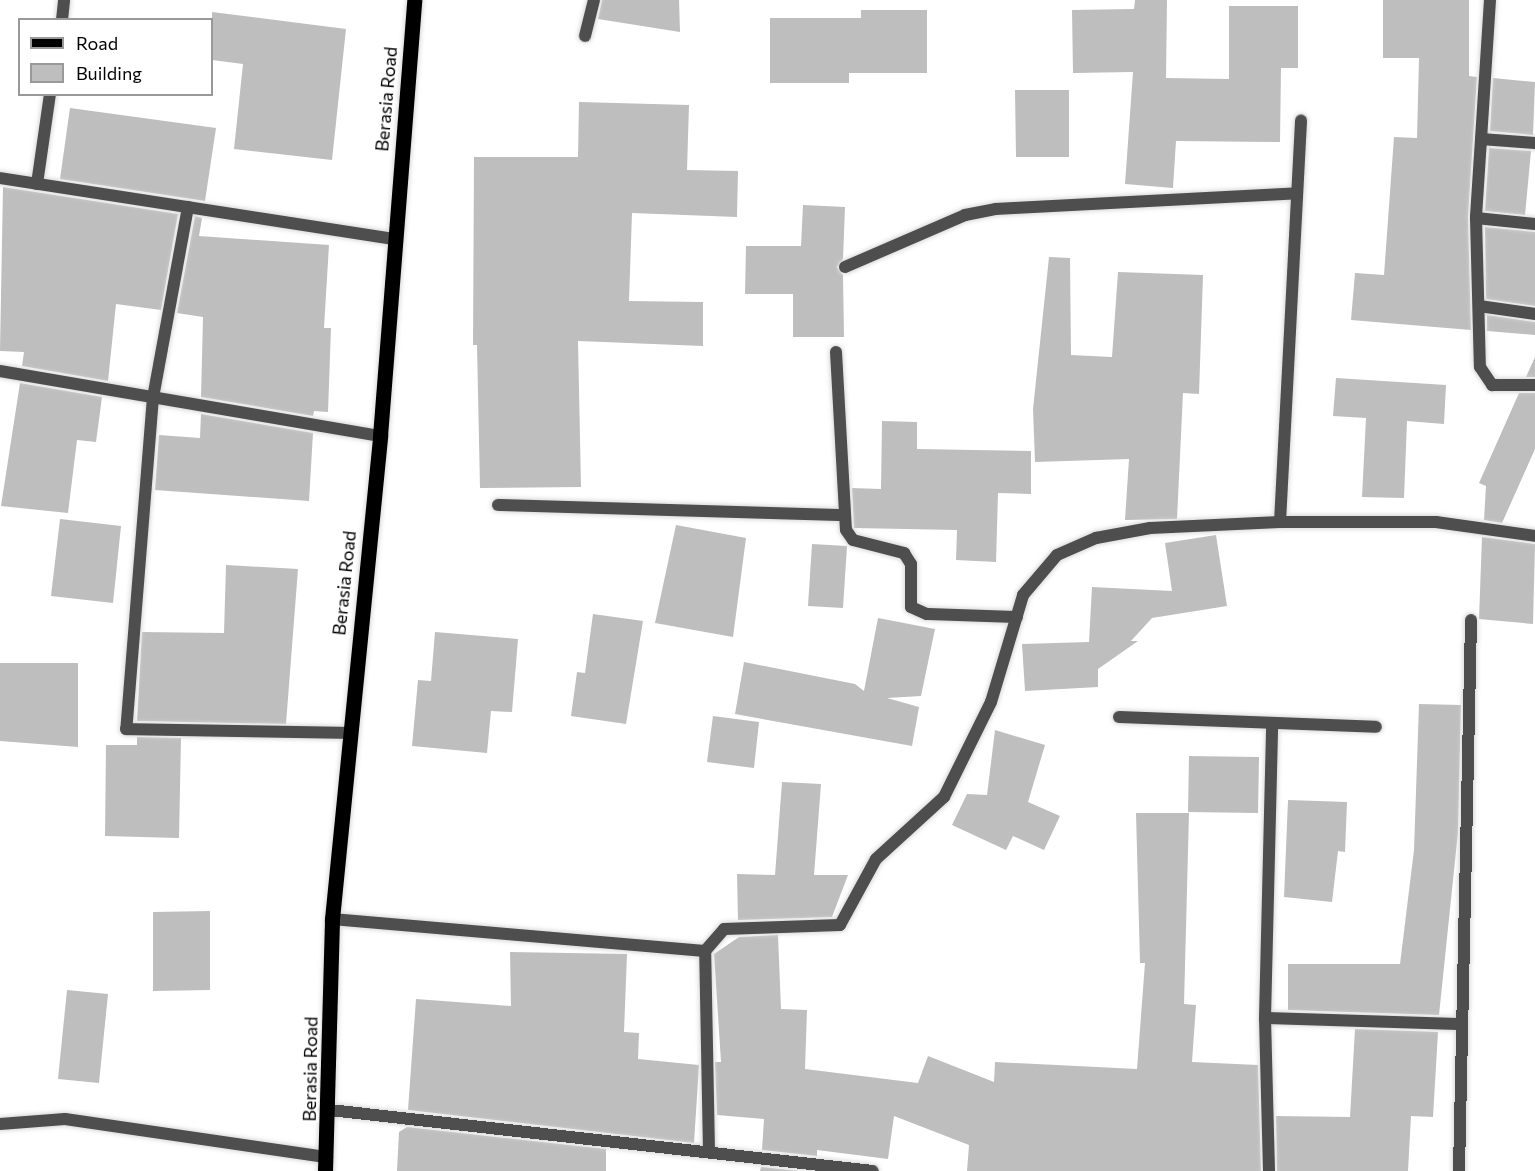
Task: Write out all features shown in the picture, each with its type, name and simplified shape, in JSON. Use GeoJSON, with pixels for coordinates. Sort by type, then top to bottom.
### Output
{"type":"FeatureCollection","features":[{"type":"Feature","properties":{"kind":"main road","name":"Berasia Road"},"geometry":{"type":"LineString","coordinates":[[326,1164],[330,1110],[332,919],[348,733],[380,436],[414,0]]}},
{"type":"Feature","properties":{"kind":"street"},"geometry":{"type":"LineString","coordinates":[[62,18],[64,0]]}},
{"type":"Feature","properties":{"kind":"street"},"geometry":{"type":"LineString","coordinates":[[585,36],[594,0]]}},
{"type":"Feature","properties":{"kind":"street"},"geometry":{"type":"LineString","coordinates":[[1490,0],[1476,218],[1483,379],[1492,385],[1535,385]]}},
{"type":"Feature","properties":{"kind":"street"},"geometry":{"type":"LineString","coordinates":[[37,184],[50,96]]}},
{"type":"Feature","properties":{"kind":"street"},"geometry":{"type":"LineString","coordinates":[[1280,522],[1301,121]]}},
{"type":"Feature","properties":{"kind":"street"},"geometry":{"type":"LineString","coordinates":[[1481,139],[1535,143]]}},
{"type":"Feature","properties":{"kind":"street"},"geometry":{"type":"LineString","coordinates":[[0,178],[394,239]]}},
{"type":"Feature","properties":{"kind":"street"},"geometry":{"type":"LineString","coordinates":[[845,267],[965,215],[996,209],[1297,193]]}},
{"type":"Feature","properties":{"kind":"street"},"geometry":{"type":"LineString","coordinates":[[188,207],[153,397],[126,729],[348,733]]}},
{"type":"Feature","properties":{"kind":"street"},"geometry":{"type":"LineString","coordinates":[[1476,218],[1535,224]]}},
{"type":"Feature","properties":{"kind":"street"},"geometry":{"type":"LineString","coordinates":[[1479,306],[1535,314]]}},
{"type":"Feature","properties":{"kind":"street"},"geometry":{"type":"LineString","coordinates":[[836,352],[842,515],[853,540],[904,553],[911,564],[911,606],[927,614],[1017,617]]}},
{"type":"Feature","properties":{"kind":"street"},"geometry":{"type":"LineString","coordinates":[[0,371],[380,436]]}},
{"type":"Feature","properties":{"kind":"street"},"geometry":{"type":"LineString","coordinates":[[498,505],[842,515]]}},
{"type":"Feature","properties":{"kind":"street"},"geometry":{"type":"LineString","coordinates":[[709,1151],[705,951],[723,929],[840,925],[876,859],[944,797],[991,702],[1023,595],[1057,555],[1096,538],[1150,528],[1280,522],[1436,522],[1535,536]]}},
{"type":"Feature","properties":{"kind":"street"},"geometry":{"type":"LineString","coordinates":[[1459,1171],[1460,1024],[1471,620]]}},
{"type":"Feature","properties":{"kind":"street"},"geometry":{"type":"LineString","coordinates":[[1119,717],[1376,727]]}},
{"type":"Feature","properties":{"kind":"street"},"geometry":{"type":"LineString","coordinates":[[1269,1171],[1265,1018],[1272,723]]}},
{"type":"Feature","properties":{"kind":"street"},"geometry":{"type":"LineString","coordinates":[[332,919],[705,951]]}},
{"type":"Feature","properties":{"kind":"street"},"geometry":{"type":"LineString","coordinates":[[1265,1018],[1460,1024]]}},
{"type":"Feature","properties":{"kind":"street"},"geometry":{"type":"LineString","coordinates":[[330,1110],[873,1171]]}},
{"type":"Feature","properties":{"kind":"street"},"geometry":{"type":"LineString","coordinates":[[0,1125],[65,1119],[326,1164]]}},
{"type":"Feature","properties":{"kind":"building"},"geometry":{"type":"Polygon","coordinates":[[[602,0],[679,0],[680,32],[598,19],[602,0]]]}},
{"type":"Feature","properties":{"kind":"building"},"geometry":{"type":"Polygon","coordinates":[[[1135,0],[1167,0],[1166,78],[1229,79],[1229,6],[1298,6],[1298,68],[1281,68],[1280,142],[1176,141],[1173,188],[1125,184],[1133,72],[1073,73],[1072,10],[1134,9],[1135,0]]]}},
{"type":"Feature","properties":{"kind":"building"},"geometry":{"type":"Polygon","coordinates":[[[1383,0],[1469,0],[1469,76],[1477,77],[1468,217],[1471,330],[1351,320],[1355,273],[1384,275],[1394,137],[1417,138],[1419,58],[1383,58],[1383,0]]]}},
{"type":"Feature","properties":{"kind":"building"},"geometry":{"type":"Polygon","coordinates":[[[861,10],[927,10],[927,73],[849,73],[849,83],[770,83],[770,18],[861,18],[861,10]]]}},
{"type":"Feature","properties":{"kind":"building"},"geometry":{"type":"Polygon","coordinates":[[[212,12],[346,29],[332,160],[234,149],[243,64],[213,60],[212,12]]]}},
{"type":"Feature","properties":{"kind":"building"},"geometry":{"type":"Polygon","coordinates":[[[1493,78],[1535,82],[1533,135],[1490,131],[1493,78]]]}},
{"type":"Feature","properties":{"kind":"building"},"geometry":{"type":"Polygon","coordinates":[[[1015,90],[1069,90],[1069,157],[1016,157],[1015,90]]]}},
{"type":"Feature","properties":{"kind":"building"},"geometry":{"type":"Polygon","coordinates":[[[579,102],[689,105],[687,170],[738,171],[737,217],[632,213],[629,301],[703,302],[703,346],[578,341],[581,487],[480,488],[477,345],[473,345],[474,157],[578,157],[579,102]]]}},
{"type":"Feature","properties":{"kind":"building"},"geometry":{"type":"Polygon","coordinates":[[[70,108],[216,128],[205,201],[60,179],[70,108]]]}},
{"type":"Feature","properties":{"kind":"building"},"geometry":{"type":"Polygon","coordinates":[[[1489,148],[1531,151],[1525,215],[1485,211],[1489,148]]]}},
{"type":"Feature","properties":{"kind":"building"},"geometry":{"type":"Polygon","coordinates":[[[3,187],[178,214],[161,310],[116,304],[108,381],[22,366],[24,352],[0,351],[3,187]]]}},
{"type":"Feature","properties":{"kind":"building"},"geometry":{"type":"Polygon","coordinates":[[[803,205],[845,207],[843,259],[837,267],[843,275],[844,337],[793,337],[793,294],[745,294],[746,246],[801,246],[803,205]]]}},
{"type":"Feature","properties":{"kind":"building"},"geometry":{"type":"Polygon","coordinates":[[[195,216],[202,218],[199,236],[329,245],[324,328],[331,328],[328,412],[314,411],[313,416],[201,397],[203,317],[177,313],[195,216]]]}},
{"type":"Feature","properties":{"kind":"building"},"geometry":{"type":"Polygon","coordinates":[[[1485,227],[1535,232],[1535,306],[1486,299],[1485,227]]]}},
{"type":"Feature","properties":{"kind":"building"},"geometry":{"type":"Polygon","coordinates":[[[1049,257],[1070,258],[1071,355],[1112,357],[1118,272],[1203,275],[1199,394],[1183,393],[1177,519],[1125,520],[1129,459],[1035,462],[1033,409],[1049,257]]]}},
{"type":"Feature","properties":{"kind":"building"},"geometry":{"type":"Polygon","coordinates":[[[1487,315],[1535,322],[1535,335],[1487,331],[1487,315]]]}},
{"type":"Feature","properties":{"kind":"building"},"geometry":{"type":"Polygon","coordinates":[[[1535,357],[1535,377],[1526,377],[1535,357]]]}},
{"type":"Feature","properties":{"kind":"building"},"geometry":{"type":"Polygon","coordinates":[[[1336,378],[1446,385],[1444,424],[1407,421],[1404,498],[1362,497],[1366,418],[1333,416],[1336,378]]]}},
{"type":"Feature","properties":{"kind":"building"},"geometry":{"type":"Polygon","coordinates":[[[20,383],[102,397],[96,442],[77,440],[68,513],[1,506],[20,383]]]}},
{"type":"Feature","properties":{"kind":"building"},"geometry":{"type":"Polygon","coordinates":[[[1519,393],[1535,393],[1535,449],[1502,523],[1484,520],[1486,486],[1479,483],[1519,393]]]}},
{"type":"Feature","properties":{"kind":"building"},"geometry":{"type":"Polygon","coordinates":[[[201,414],[313,433],[309,501],[155,490],[159,435],[200,438],[201,414]]]}},
{"type":"Feature","properties":{"kind":"building"},"geometry":{"type":"Polygon","coordinates":[[[882,421],[917,422],[917,449],[1031,451],[1031,494],[998,493],[996,562],[956,560],[957,530],[854,528],[852,488],[881,489],[882,421]]]}},
{"type":"Feature","properties":{"kind":"building"},"geometry":{"type":"Polygon","coordinates":[[[60,519],[121,526],[113,603],[51,596],[60,519]]]}},
{"type":"Feature","properties":{"kind":"building"},"geometry":{"type":"Polygon","coordinates":[[[676,525],[746,538],[733,637],[655,623],[676,525]]]}},
{"type":"Feature","properties":{"kind":"building"},"geometry":{"type":"Polygon","coordinates":[[[1216,535],[1227,606],[1152,618],[1131,641],[1138,641],[1098,669],[1098,687],[1025,691],[1022,644],[1089,642],[1092,587],[1172,591],[1165,543],[1216,535]]]}},
{"type":"Feature","properties":{"kind":"building"},"geometry":{"type":"Polygon","coordinates":[[[1482,537],[1535,544],[1533,624],[1479,619],[1482,537]]]}},
{"type":"Feature","properties":{"kind":"building"},"geometry":{"type":"Polygon","coordinates":[[[812,544],[847,546],[843,608],[808,606],[812,544]]]}},
{"type":"Feature","properties":{"kind":"building"},"geometry":{"type":"Polygon","coordinates":[[[226,565],[298,569],[286,724],[137,721],[142,632],[224,633],[226,565]]]}},
{"type":"Feature","properties":{"kind":"building"},"geometry":{"type":"Polygon","coordinates":[[[593,614],[643,621],[626,724],[571,716],[577,672],[585,673],[593,614]]]}},
{"type":"Feature","properties":{"kind":"building"},"geometry":{"type":"Polygon","coordinates":[[[878,618],[935,629],[921,696],[887,698],[919,707],[912,746],[735,714],[744,662],[855,684],[864,691],[878,618]]]}},
{"type":"Feature","properties":{"kind":"building"},"geometry":{"type":"Polygon","coordinates":[[[435,632],[518,639],[512,712],[491,711],[487,753],[412,746],[418,680],[431,681],[435,632]]]}},
{"type":"Feature","properties":{"kind":"building"},"geometry":{"type":"Polygon","coordinates":[[[0,663],[78,663],[78,747],[0,741],[0,663]]]}},
{"type":"Feature","properties":{"kind":"building"},"geometry":{"type":"Polygon","coordinates":[[[1419,704],[1461,705],[1458,832],[1439,1015],[1288,1010],[1288,964],[1400,964],[1414,850],[1419,704]]]}},
{"type":"Feature","properties":{"kind":"building"},"geometry":{"type":"Polygon","coordinates":[[[713,716],[759,722],[754,768],[707,762],[713,716]]]}},
{"type":"Feature","properties":{"kind":"building"},"geometry":{"type":"Polygon","coordinates":[[[995,730],[1045,745],[1028,802],[1060,816],[1044,850],[1013,836],[1006,850],[952,825],[967,794],[987,795],[995,730]]]}},
{"type":"Feature","properties":{"kind":"building"},"geometry":{"type":"Polygon","coordinates":[[[137,737],[181,738],[179,838],[105,836],[106,745],[137,745],[137,737]]]}},
{"type":"Feature","properties":{"kind":"building"},"geometry":{"type":"Polygon","coordinates":[[[1189,756],[1259,757],[1258,813],[1188,812],[1189,756]]]}},
{"type":"Feature","properties":{"kind":"building"},"geometry":{"type":"Polygon","coordinates":[[[782,782],[821,784],[814,875],[848,875],[832,917],[738,920],[737,874],[775,875],[782,782]]]}},
{"type":"Feature","properties":{"kind":"building"},"geometry":{"type":"Polygon","coordinates":[[[1288,800],[1347,802],[1345,852],[1338,851],[1332,902],[1284,897],[1288,800]]]}},
{"type":"Feature","properties":{"kind":"building"},"geometry":{"type":"Polygon","coordinates":[[[1136,813],[1189,813],[1184,1004],[1196,1005],[1192,1062],[1258,1065],[1261,1171],[967,1171],[969,1145],[894,1116],[888,1159],[817,1150],[817,1156],[762,1150],[764,1119],[717,1115],[715,1062],[721,1062],[714,954],[739,937],[778,935],[781,1009],[807,1010],[805,1069],[918,1083],[928,1056],[994,1082],[995,1062],[1137,1069],[1145,963],[1140,963],[1136,813]]]}},
{"type":"Feature","properties":{"kind":"building"},"geometry":{"type":"Polygon","coordinates":[[[210,911],[210,990],[153,991],[153,912],[210,911]]]}},
{"type":"Feature","properties":{"kind":"building"},"geometry":{"type":"Polygon","coordinates":[[[510,952],[627,954],[624,1032],[639,1033],[638,1059],[699,1065],[694,1143],[408,1110],[416,999],[511,1006],[510,952]]]}},
{"type":"Feature","properties":{"kind":"building"},"geometry":{"type":"Polygon","coordinates":[[[67,990],[108,994],[99,1083],[58,1079],[67,990]]]}},
{"type":"Feature","properties":{"kind":"building"},"geometry":{"type":"Polygon","coordinates":[[[1355,1029],[1438,1032],[1433,1117],[1411,1116],[1408,1171],[1277,1171],[1276,1116],[1350,1117],[1355,1029]]]}},
{"type":"Feature","properties":{"kind":"building"},"geometry":{"type":"Polygon","coordinates":[[[407,1127],[606,1149],[606,1171],[397,1171],[399,1132],[407,1127]]]}},
{"type":"Feature","properties":{"kind":"building"},"geometry":{"type":"Polygon","coordinates":[[[761,1167],[799,1171],[760,1171],[761,1167]]]}}]}
